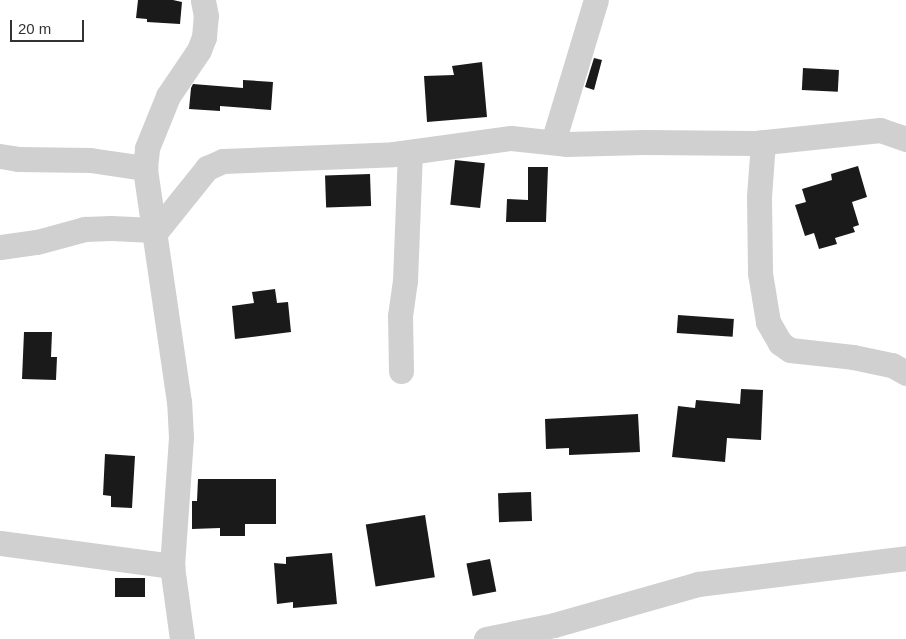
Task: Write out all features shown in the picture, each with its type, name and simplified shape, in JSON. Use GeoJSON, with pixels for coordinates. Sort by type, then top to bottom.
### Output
{"type":"FeatureCollection","features":[{"type":"Feature","properties":{"kind":"street"},"geometry":{"type":"LineString","coordinates":[[182,639],[172,566],[181,437],[179,402],[144,168],[147,148],[168,96],[199,50],[204,37],[206,16],[204,0]]}},
{"type":"Feature","properties":{"kind":"street"},"geometry":{"type":"LineString","coordinates":[[553,142],[596,0]]}},
{"type":"Feature","properties":{"kind":"street"},"geometry":{"type":"LineString","coordinates":[[154,232],[207,168],[223,161],[410,152],[511,138],[566,144],[763,142],[880,130],[906,139]]}},
{"type":"Feature","properties":{"kind":"street"},"geometry":{"type":"LineString","coordinates":[[763,142],[759,197],[760,273],[768,322],[780,343],[790,350],[853,357],[892,365],[906,372]]}},
{"type":"Feature","properties":{"kind":"street"},"geometry":{"type":"LineString","coordinates":[[401,370],[400,316],[405,281],[410,152]]}},
{"type":"Feature","properties":{"kind":"street"},"geometry":{"type":"LineString","coordinates":[[0,156],[18,159],[90,160],[144,168]]}},
{"type":"Feature","properties":{"kind":"street"},"geometry":{"type":"LineString","coordinates":[[0,247],[37,242],[85,229],[111,228],[154,232]]}},
{"type":"Feature","properties":{"kind":"street"},"geometry":{"type":"LineString","coordinates":[[0,543],[172,566]]}},
{"type":"Feature","properties":{"kind":"street"},"geometry":{"type":"LineString","coordinates":[[486,639],[554,625],[698,584],[906,558]]}},
{"type":"Feature","properties":{"kind":"building"},"geometry":{"type":"Polygon","coordinates":[[[138,0],[173,0],[182,2],[180,24],[147,22],[147,19],[136,18],[138,0]]]}},
{"type":"Feature","properties":{"kind":"building"},"geometry":{"type":"Polygon","coordinates":[[[594,58],[602,60],[594,90],[585,87],[594,58]]]}},
{"type":"Feature","properties":{"kind":"building"},"geometry":{"type":"Polygon","coordinates":[[[482,62],[487,117],[427,122],[424,76],[454,75],[452,66],[482,62]]]}},
{"type":"Feature","properties":{"kind":"building"},"geometry":{"type":"Polygon","coordinates":[[[803,68],[839,70],[838,92],[802,90],[803,68]]]}},
{"type":"Feature","properties":{"kind":"building"},"geometry":{"type":"Polygon","coordinates":[[[243,80],[273,82],[271,110],[220,106],[220,111],[189,109],[193,84],[243,88],[243,80]]]}},
{"type":"Feature","properties":{"kind":"building"},"geometry":{"type":"Polygon","coordinates":[[[455,160],[485,163],[480,208],[450,205],[455,160]]]}},
{"type":"Feature","properties":{"kind":"building"},"geometry":{"type":"Polygon","coordinates":[[[858,166],[867,197],[852,202],[859,225],[853,227],[855,232],[835,238],[837,244],[819,249],[814,233],[805,236],[795,205],[806,202],[802,189],[832,180],[831,174],[858,166]]]}},
{"type":"Feature","properties":{"kind":"building"},"geometry":{"type":"Polygon","coordinates":[[[528,167],[548,167],[546,222],[506,222],[507,199],[528,200],[528,167]]]}},
{"type":"Feature","properties":{"kind":"building"},"geometry":{"type":"Polygon","coordinates":[[[370,174],[371,206],[326,208],[325,176],[370,174]]]}},
{"type":"Feature","properties":{"kind":"building"},"geometry":{"type":"Polygon","coordinates":[[[275,289],[277,303],[288,302],[291,332],[235,339],[232,306],[254,303],[252,292],[275,289]]]}},
{"type":"Feature","properties":{"kind":"building"},"geometry":{"type":"Polygon","coordinates":[[[678,315],[734,319],[733,337],[677,333],[678,315]]]}},
{"type":"Feature","properties":{"kind":"building"},"geometry":{"type":"Polygon","coordinates":[[[24,332],[52,332],[51,357],[57,357],[56,380],[22,379],[24,332]]]}},
{"type":"Feature","properties":{"kind":"building"},"geometry":{"type":"Polygon","coordinates":[[[741,389],[763,390],[761,440],[727,438],[725,462],[672,457],[678,406],[695,408],[696,400],[740,404],[741,389]]]}},
{"type":"Feature","properties":{"kind":"building"},"geometry":{"type":"Polygon","coordinates":[[[638,414],[640,452],[569,455],[569,448],[546,449],[545,419],[638,414]]]}},
{"type":"Feature","properties":{"kind":"building"},"geometry":{"type":"Polygon","coordinates":[[[105,454],[135,456],[132,508],[111,507],[111,496],[103,495],[105,454]]]}},
{"type":"Feature","properties":{"kind":"building"},"geometry":{"type":"Polygon","coordinates":[[[198,479],[276,479],[276,524],[245,524],[245,536],[220,536],[220,528],[192,529],[192,501],[197,501],[198,479]]]}},
{"type":"Feature","properties":{"kind":"building"},"geometry":{"type":"Polygon","coordinates":[[[531,492],[532,521],[499,522],[498,493],[531,492]]]}},
{"type":"Feature","properties":{"kind":"building"},"geometry":{"type":"Polygon","coordinates":[[[425,515],[435,577],[376,587],[366,524],[425,515]]]}},
{"type":"Feature","properties":{"kind":"building"},"geometry":{"type":"Polygon","coordinates":[[[332,553],[337,604],[293,608],[293,602],[277,604],[274,563],[286,564],[286,557],[332,553]]]}},
{"type":"Feature","properties":{"kind":"building"},"geometry":{"type":"Polygon","coordinates":[[[490,559],[496,591],[473,596],[466,564],[490,559]]]}},
{"type":"Feature","properties":{"kind":"building"},"geometry":{"type":"Polygon","coordinates":[[[115,578],[145,578],[145,597],[115,597],[115,578]]]}}]}
